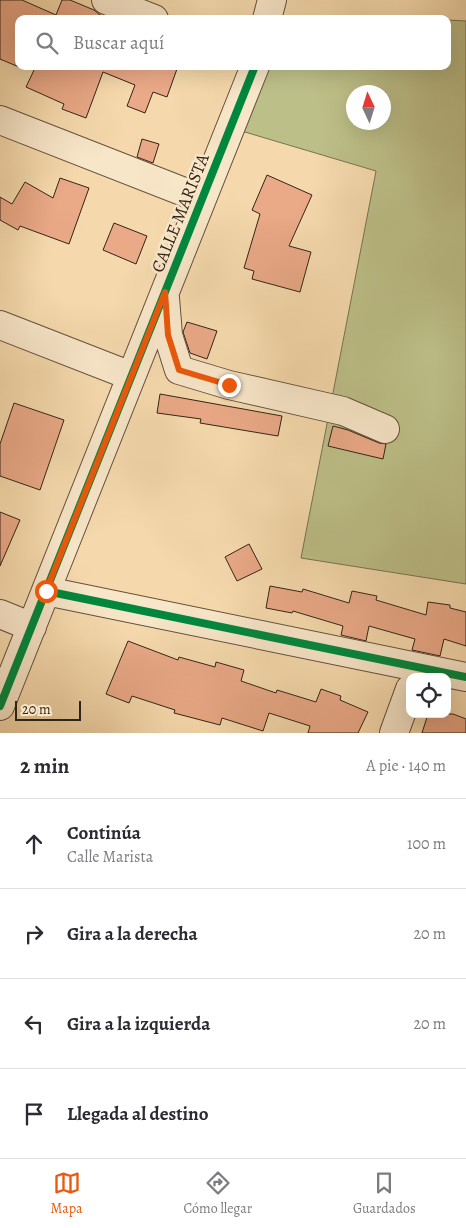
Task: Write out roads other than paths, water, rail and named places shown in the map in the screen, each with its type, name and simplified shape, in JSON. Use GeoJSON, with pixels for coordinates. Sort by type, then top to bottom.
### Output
{"type":"FeatureCollection","features":[{"type":"Feature","properties":{"kind":"street"},"geometry":{"type":"LineString","coordinates":[[106,0],[144,15]]}},
{"type":"Feature","properties":{"kind":"street"},"geometry":{"type":"LineString","coordinates":[[268,15],[272,0]]}},
{"type":"Feature","properties":{"kind":"street","name":"CALLE MARISTA"},"geometry":{"type":"LineString","coordinates":[[0,706],[253,70]]}},
{"type":"Feature","properties":{"kind":"street"},"geometry":{"type":"LineString","coordinates":[[0,120],[202,198]]}},
{"type":"Feature","properties":{"kind":"street"},"geometry":{"type":"LineString","coordinates":[[165,292],[168,335],[179,370],[229,385],[343,411],[385,429]]}},
{"type":"Feature","properties":{"kind":"street"},"geometry":{"type":"LineString","coordinates":[[0,325],[131,376]]}},
{"type":"Feature","properties":{"kind":"street"},"geometry":{"type":"LineString","coordinates":[[46,591],[406,676]]}},
{"type":"Feature","properties":{"kind":"street"},"geometry":{"type":"LineString","coordinates":[[0,614],[32,627]]}},
{"type":"Feature","properties":{"kind":"street"},"geometry":{"type":"LineString","coordinates":[[451,677],[466,677]]}},
{"type":"Feature","properties":{"kind":"street"},"geometry":{"type":"LineString","coordinates":[[394,733],[406,700]]}}]}
